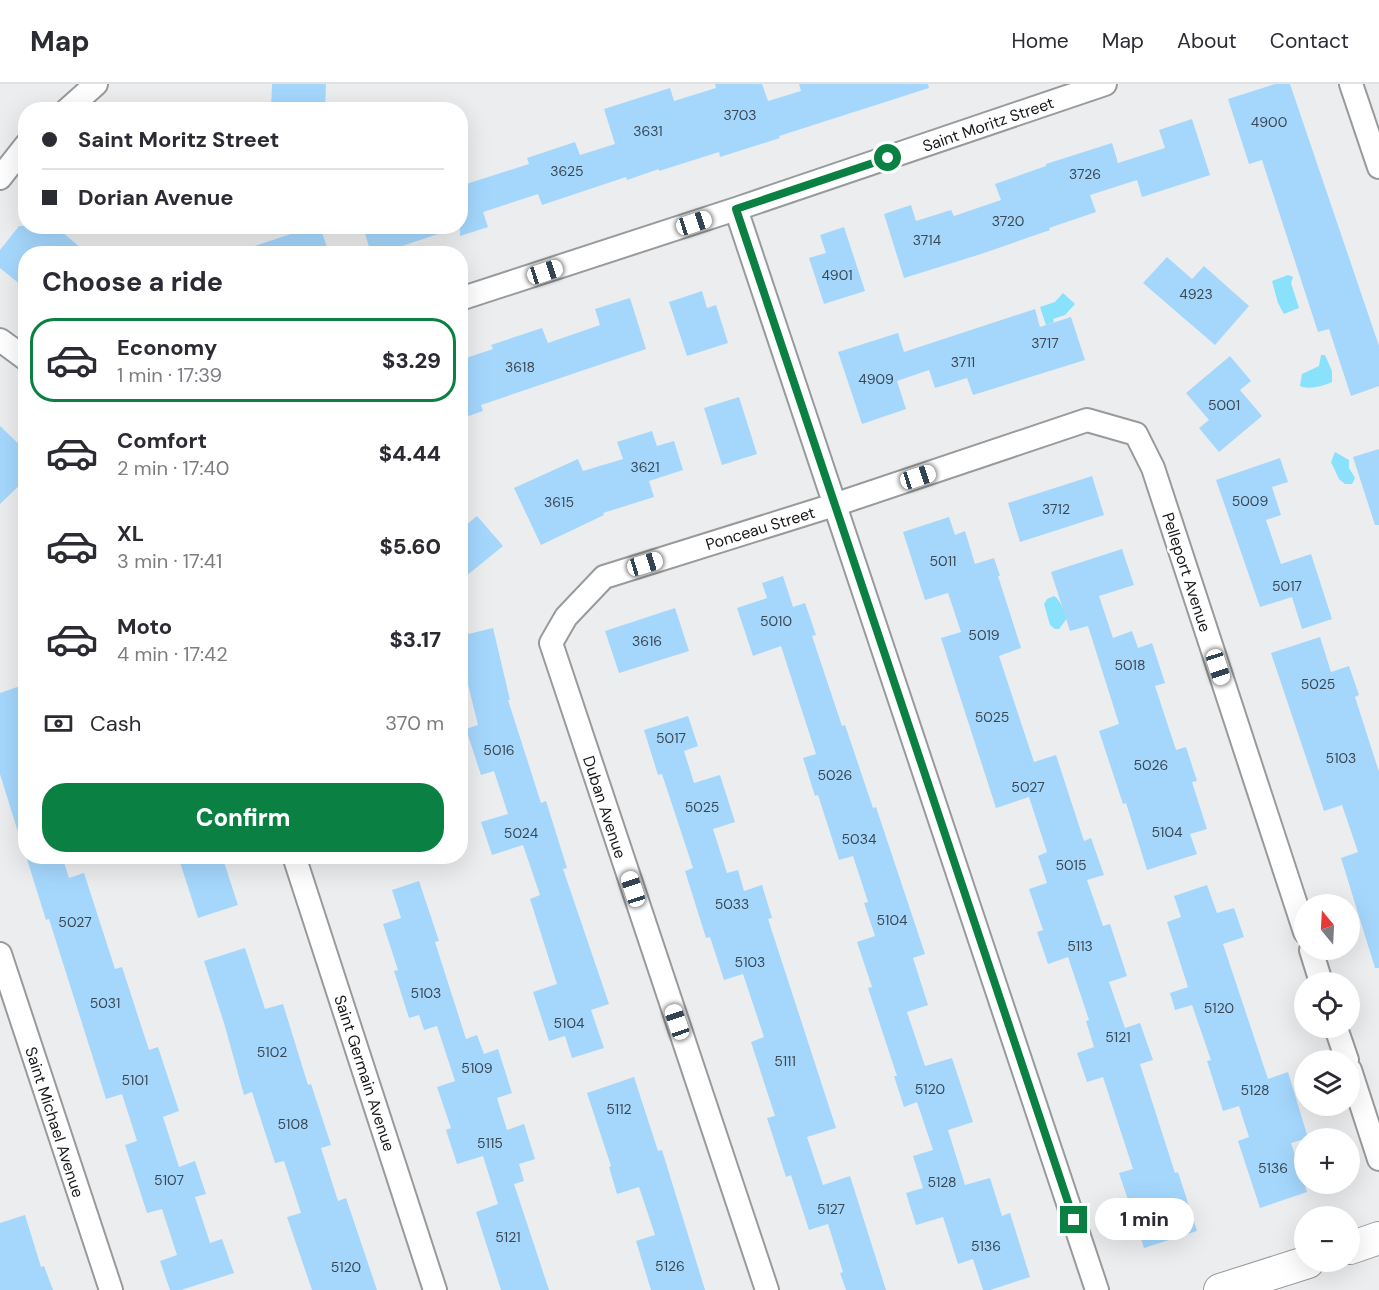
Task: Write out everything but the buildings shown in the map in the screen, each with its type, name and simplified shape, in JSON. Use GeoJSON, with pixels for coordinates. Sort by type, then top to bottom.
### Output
{"type":"FeatureCollection","features":[{"type":"Feature","properties":{"kind":"main road"},"geometry":{"type":"LineString","coordinates":[[1360,1245],[1379,1238]]}},
{"type":"Feature","properties":{"kind":"main road"},"geometry":{"type":"LineString","coordinates":[[1220,1290],[1294,1266]]}},
{"type":"Feature","properties":{"kind":"street"},"geometry":{"type":"LineString","coordinates":[[75,102],[96,84]]}},
{"type":"Feature","properties":{"kind":"street","name":"Saint Moritz Street"},"geometry":{"type":"LineString","coordinates":[[468,296],[736,209],[1105,84]]}},
{"type":"Feature","properties":{"kind":"street"},"geometry":{"type":"LineString","coordinates":[[1352,85],[1379,167]]}},
{"type":"Feature","properties":{"kind":"street"},"geometry":{"type":"LineString","coordinates":[[0,178],[18,155]]}},
{"type":"Feature","properties":{"kind":"street"},"geometry":{"type":"LineString","coordinates":[[736,209],[1097,1290]]}},
{"type":"Feature","properties":{"kind":"street"},"geometry":{"type":"LineString","coordinates":[[0,340],[18,353]]}},
{"type":"Feature","properties":{"kind":"street","name":"Ponceau Street"},"geometry":{"type":"LineString","coordinates":[[603,577],[834,505],[1087,420]]}},
{"type":"Feature","properties":{"kind":"street","name":"Pelleport Avenue"},"geometry":{"type":"LineString","coordinates":[[1087,420],[1136,434],[1153,468],[1294,898]]}},
{"type":"Feature","properties":{"kind":"street","name":"Duban Avenue"},"geometry":{"type":"LineString","coordinates":[[603,577],[566,617],[551,643],[767,1290]]}},
{"type":"Feature","properties":{"kind":"street","name":"Saint Germain Avenue"},"geometry":{"type":"LineString","coordinates":[[297,864],[435,1290]]}},
{"type":"Feature","properties":{"kind":"street","name":"Saint Michael Avenue"},"geometry":{"type":"LineString","coordinates":[[0,954],[111,1290]]}},
{"type":"Feature","properties":{"kind":"street"},"geometry":{"type":"LineString","coordinates":[[1360,1101],[1379,1159]]}},
{"type":"Feature","properties":{"kind":"water"},"geometry":{"type":"Polygon","coordinates":[[[1288,275],[1293,277],[1291,283],[1299,308],[1284,314],[1278,303],[1272,281],[1288,275]]]}},
{"type":"Feature","properties":{"kind":"water"},"geometry":{"type":"Polygon","coordinates":[[[1063,293],[1075,304],[1065,315],[1053,319],[1054,322],[1046,325],[1040,307],[1055,302],[1063,293]]]}},
{"type":"Feature","properties":{"kind":"water"},"geometry":{"type":"Polygon","coordinates":[[[1321,355],[1325,355],[1332,371],[1332,382],[1316,387],[1300,386],[1302,374],[1319,366],[1321,355]]]}},
{"type":"Feature","properties":{"kind":"water"},"geometry":{"type":"Polygon","coordinates":[[[1335,452],[1349,460],[1349,468],[1355,478],[1352,484],[1345,484],[1339,479],[1331,462],[1335,452]]]}},
{"type":"Feature","properties":{"kind":"water"},"geometry":{"type":"Polygon","coordinates":[[[1054,596],[1068,617],[1059,629],[1050,625],[1044,604],[1047,599],[1054,596]]]}},
{"type":"Feature","properties":{"kind":"route"},"geometry":{"type":"LineString","coordinates":[[888,158],[736,209],[1074,1220]]}}]}
